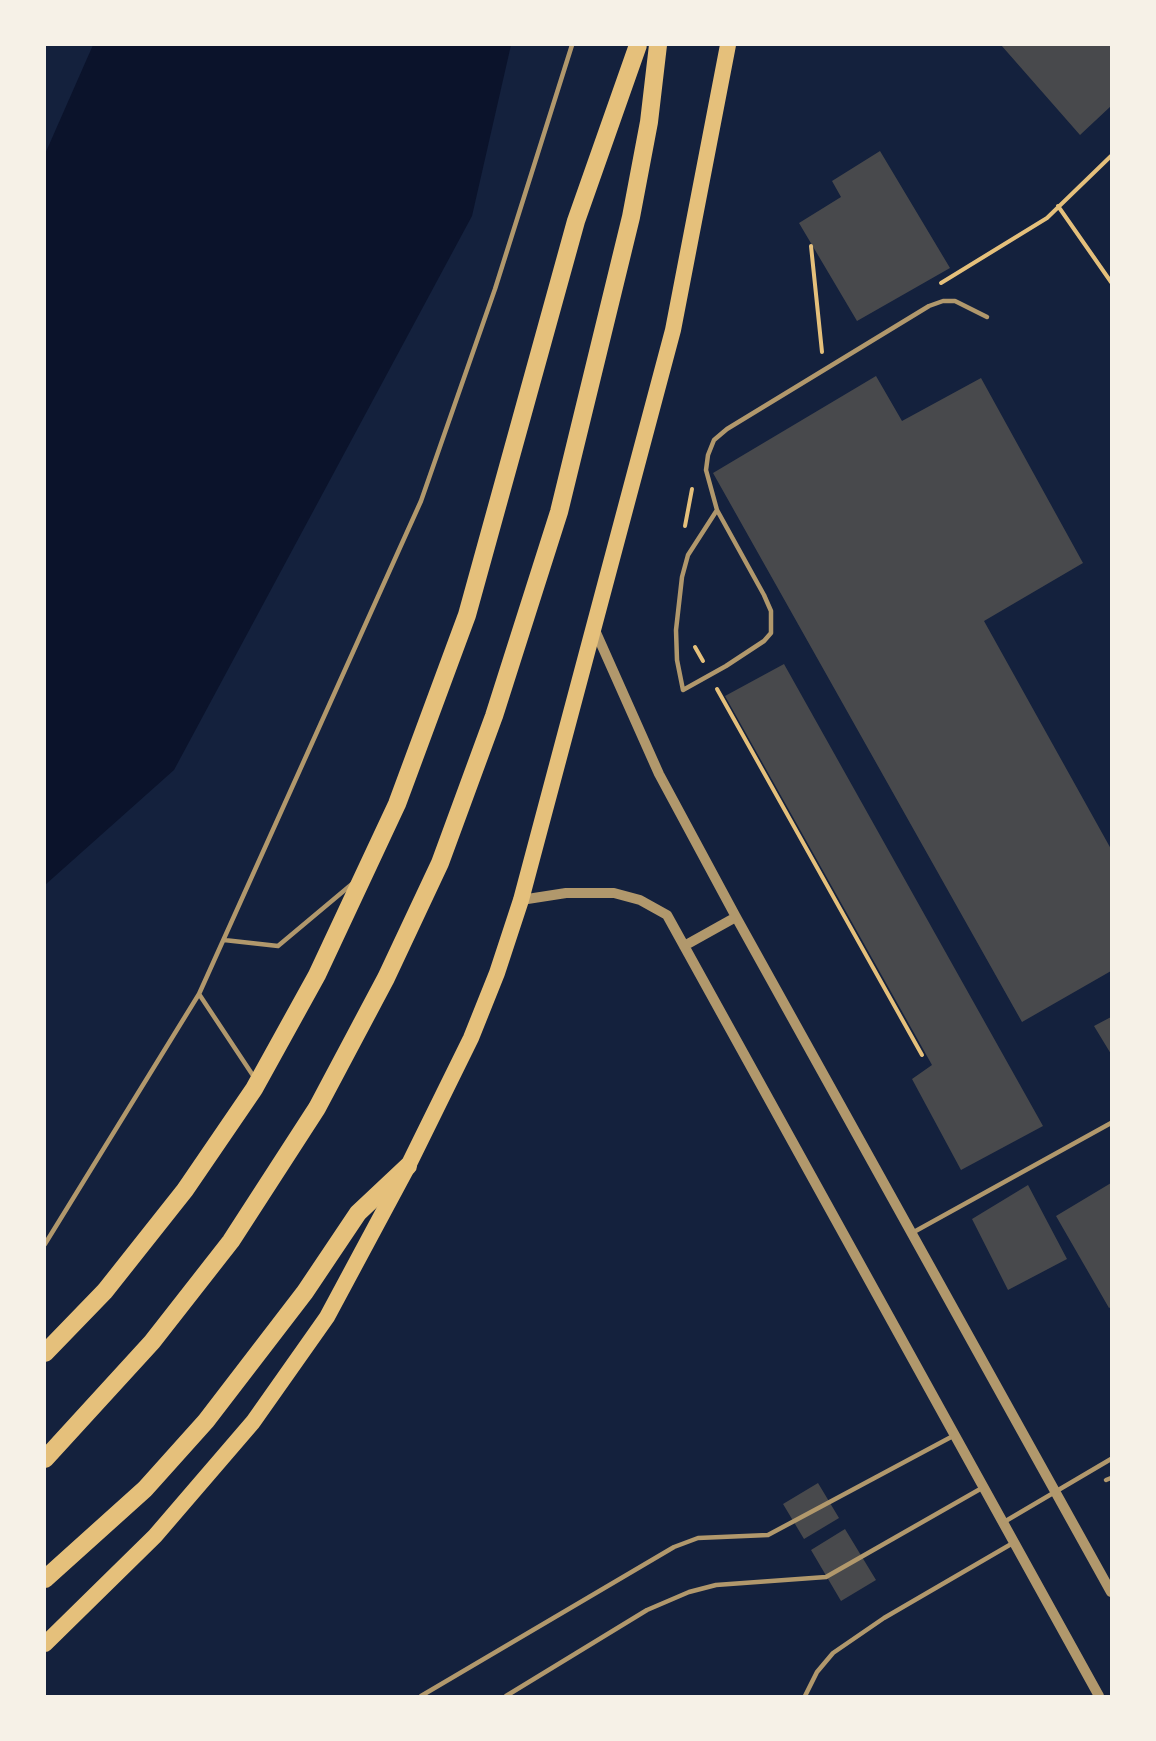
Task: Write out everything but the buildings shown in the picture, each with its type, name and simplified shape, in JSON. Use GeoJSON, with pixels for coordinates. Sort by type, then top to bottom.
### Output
{"type":"FeatureCollection","features":[{"type":"Feature","properties":{"kind":"highway"},"geometry":{"type":"LineString","coordinates":[[45,1353],[105,1291],[185,1190],[257,1083],[317,975],[397,804],[467,615],[576,221],[638,45]]}},
{"type":"Feature","properties":{"kind":"highway"},"geometry":{"type":"LineString","coordinates":[[45,1459],[152,1342],[231,1241],[317,1108],[386,978],[441,863],[494,716],[559,512],[631,217],[649,122],[658,45]]}},
{"type":"Feature","properties":{"kind":"highway"},"geometry":{"type":"LineString","coordinates":[[45,1644],[155,1536],[253,1422],[327,1317],[408,1166],[471,1038],[497,973],[521,900],[673,330],[728,45]]}},
{"type":"Feature","properties":{"kind":"highway"},"geometry":{"type":"LineString","coordinates":[[45,1579],[145,1489],[206,1421],[305,1293],[358,1214],[408,1166]]}},
{"type":"Feature","properties":{"kind":"street"},"geometry":{"type":"LineString","coordinates":[[594,627],[659,774],[736,918],[1111,1592]]}},
{"type":"Feature","properties":{"kind":"street"},"geometry":{"type":"LineString","coordinates":[[521,900],[566,893],[628,895],[667,915],[1099,1696]]}},
{"type":"Feature","properties":{"kind":"street"},"geometry":{"type":"LineString","coordinates":[[684,946],[736,918]]}},
{"type":"Feature","properties":{"kind":"lane"},"geometry":{"type":"LineString","coordinates":[[45,1244],[199,994],[421,501],[495,289],[572,45]]}},
{"type":"Feature","properties":{"kind":"lane"},"geometry":{"type":"LineString","coordinates":[[717,510],[688,555],[677,614],[677,660],[683,690],[764,640],[771,633],[773,623],[764,595],[717,510],[706,470],[708,454],[714,440],[728,429],[929,306],[943,301],[955,301],[987,317]]}},
{"type":"Feature","properties":{"kind":"lane"},"geometry":{"type":"LineString","coordinates":[[224,940],[278,946],[364,875]]}},
{"type":"Feature","properties":{"kind":"lane"},"geometry":{"type":"LineString","coordinates":[[199,994],[257,1083]]}},
{"type":"Feature","properties":{"kind":"lane"},"geometry":{"type":"LineString","coordinates":[[912,1233],[1111,1123]]}},
{"type":"Feature","properties":{"kind":"lane"},"geometry":{"type":"LineString","coordinates":[[421,1696],[674,1547],[698,1538],[768,1535],[956,1435]]}},
{"type":"Feature","properties":{"kind":"lane"},"geometry":{"type":"LineString","coordinates":[[1004,1522],[1111,1459]]}},
{"type":"Feature","properties":{"kind":"lane"},"geometry":{"type":"LineString","coordinates":[[506,1696],[647,1610],[689,1592],[716,1585],[826,1577],[984,1486]]}},
{"type":"Feature","properties":{"kind":"lane"},"geometry":{"type":"LineString","coordinates":[[805,1696],[816,1672],[833,1653],[884,1618],[1015,1542]]}},
{"type":"Feature","properties":{"kind":"path"},"geometry":{"type":"LineString","coordinates":[[937,285],[1047,218],[1111,156]]}},
{"type":"Feature","properties":{"kind":"path"},"geometry":{"type":"LineString","coordinates":[[1058,206],[1111,282]]}},
{"type":"Feature","properties":{"kind":"path"},"geometry":{"type":"LineString","coordinates":[[811,246],[822,355],[827,352],[817,358]]}},
{"type":"Feature","properties":{"kind":"path"},"geometry":{"type":"LineString","coordinates":[[683,534],[694,477]]}},
{"type":"Feature","properties":{"kind":"path"},"geometry":{"type":"LineString","coordinates":[[677,614],[922,1055]]}},
{"type":"Feature","properties":{"kind":"water"},"geometry":{"type":"Polygon","coordinates":[[[93,45],[511,45],[472,216],[174,770],[45,885],[45,154],[93,45]]]}}]}
